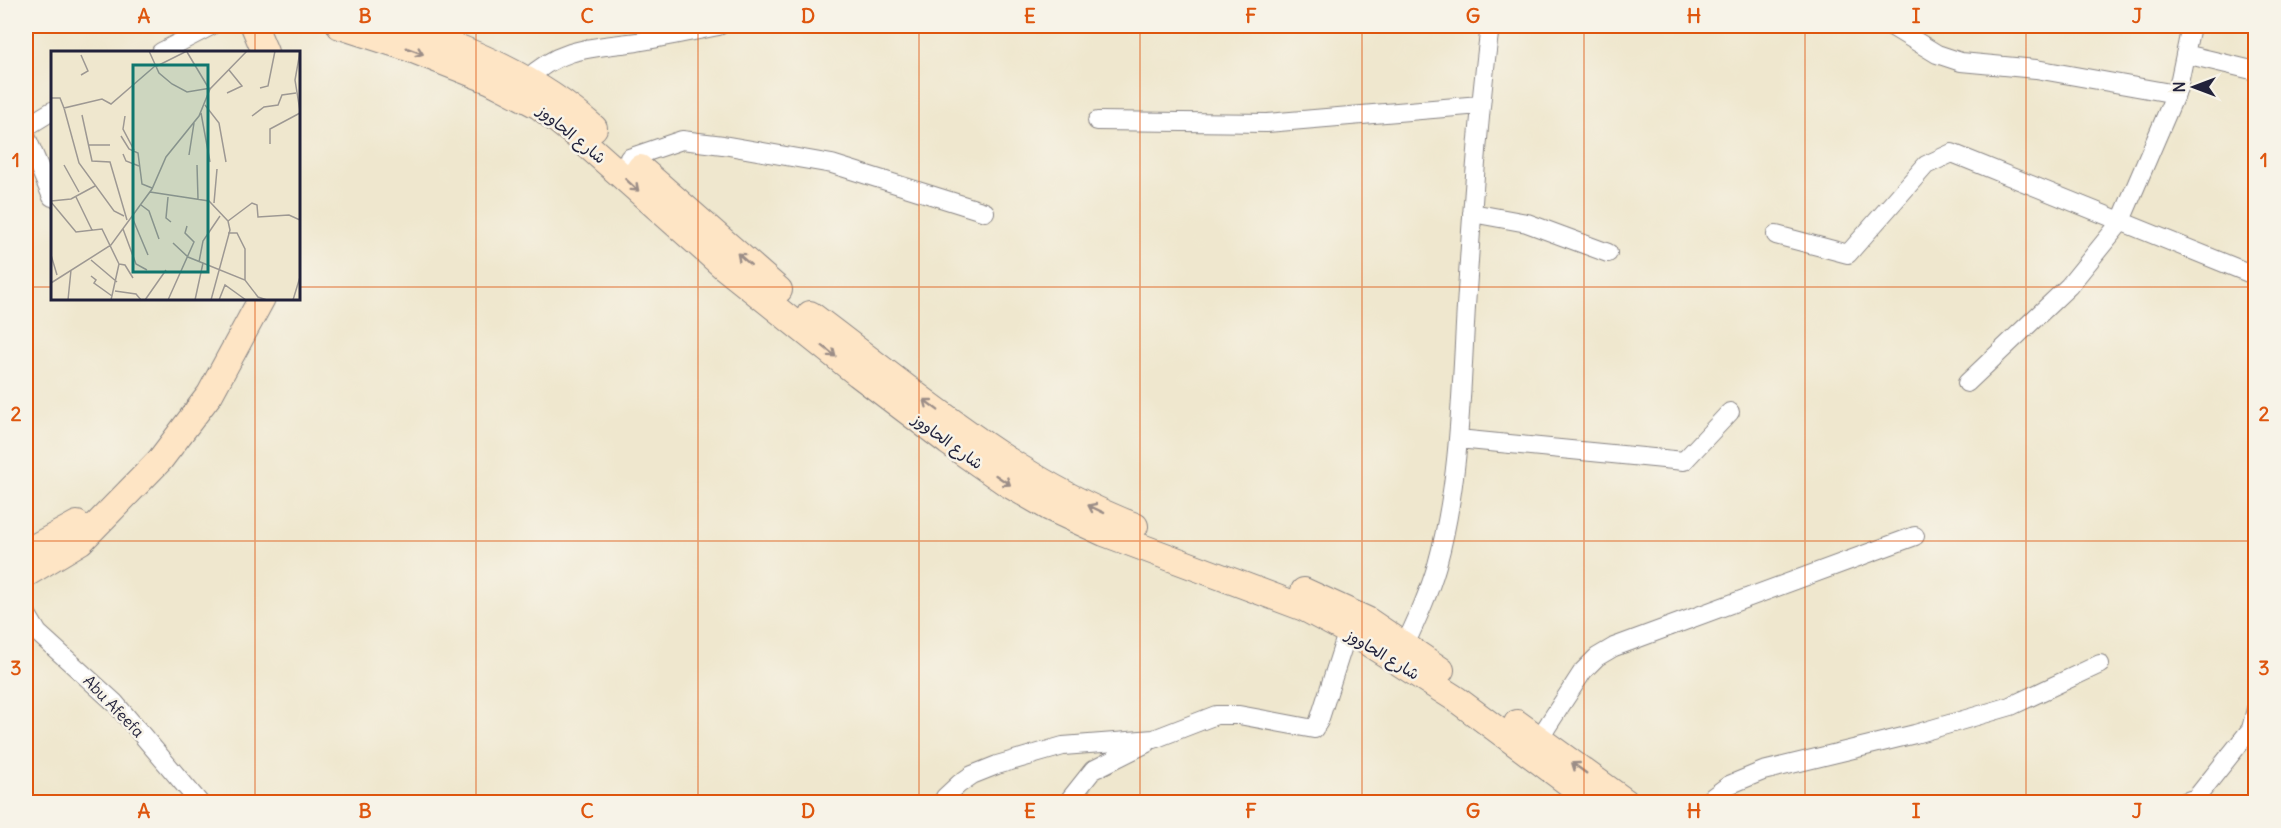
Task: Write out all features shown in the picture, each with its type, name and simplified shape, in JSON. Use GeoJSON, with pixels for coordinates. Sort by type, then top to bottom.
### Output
{"type":"FeatureCollection","features":[{"type":"Feature","properties":{"kind":"main road"},"geometry":{"type":"LineString","coordinates":[[254,26],[265,51]]}},
{"type":"Feature","properties":{"kind":"main road","name":"شارع الحاووز"},"geometry":{"type":"LineString","coordinates":[[340,26],[408,48],[491,81],[539,106],[577,136],[723,266],[876,388],[1008,484],[1050,508],[1104,533],[1304,608],[1350,622],[1594,802]]}},
{"type":"Feature","properties":{"kind":"main road"},"geometry":{"type":"LineString","coordinates":[[397,26],[437,32],[458,46],[526,80],[558,99],[629,158],[787,297],[1014,465],[1055,489],[1115,519],[1312,594],[1350,622],[1367,620],[1626,802]]}},
{"type":"Feature","properties":{"kind":"main road"},"geometry":{"type":"LineString","coordinates":[[26,574],[81,541],[160,460],[210,394],[261,300]]}},
{"type":"Feature","properties":{"kind":"main road"},"geometry":{"type":"LineString","coordinates":[[26,552],[122,499]]}},
{"type":"Feature","properties":{"kind":"street"},"geometry":{"type":"LineString","coordinates":[[163,51],[211,26]]}},
{"type":"Feature","properties":{"kind":"street"},"geometry":{"type":"LineString","coordinates":[[526,80],[554,58],[575,50],[720,26]]}},
{"type":"Feature","properties":{"kind":"street"},"geometry":{"type":"LineString","coordinates":[[1405,645],[1436,567],[1447,523],[1458,439],[1480,105],[1490,26]]}},
{"type":"Feature","properties":{"kind":"street"},"geometry":{"type":"LineString","coordinates":[[1891,26],[1937,54],[1961,62],[2036,69],[2176,94]]}},
{"type":"Feature","properties":{"kind":"street"},"geometry":{"type":"LineString","coordinates":[[1967,383],[2069,286],[2120,223],[2176,94],[2191,26]]}},
{"type":"Feature","properties":{"kind":"street"},"geometry":{"type":"LineString","coordinates":[[2185,54],[2256,71]]}},
{"type":"Feature","properties":{"kind":"street"},"geometry":{"type":"LineString","coordinates":[[1097,121],[1267,123],[1480,105]]}},
{"type":"Feature","properties":{"kind":"street"},"geometry":{"type":"LineString","coordinates":[[26,128],[51,112]]}},
{"type":"Feature","properties":{"kind":"street"},"geometry":{"type":"LineString","coordinates":[[26,136],[51,195]]}},
{"type":"Feature","properties":{"kind":"street"},"geometry":{"type":"LineString","coordinates":[[629,158],[682,140],[723,145],[832,164],[985,212]]}},
{"type":"Feature","properties":{"kind":"street"},"geometry":{"type":"LineString","coordinates":[[1776,235],[1848,254],[1926,165],[1952,153],[2120,223],[2256,276]]}},
{"type":"Feature","properties":{"kind":"street"},"geometry":{"type":"LineString","coordinates":[[1472,213],[1527,223],[1608,253]]}},
{"type":"Feature","properties":{"kind":"street"},"geometry":{"type":"LineString","coordinates":[[1458,439],[1684,461],[1730,412]]}},
{"type":"Feature","properties":{"kind":"street"},"geometry":{"type":"LineString","coordinates":[[1539,739],[1583,671],[1597,657],[1614,647],[1915,536]]}},
{"type":"Feature","properties":{"kind":"street","name":"Abu Afeefa"},"geometry":{"type":"LineString","coordinates":[[26,613],[38,633],[115,703],[199,802]]}},
{"type":"Feature","properties":{"kind":"street"},"geometry":{"type":"LineString","coordinates":[[1070,802],[1094,770],[1154,739],[1216,715],[1239,715],[1314,729],[1319,721],[1350,622]]}},
{"type":"Feature","properties":{"kind":"street"},"geometry":{"type":"LineString","coordinates":[[1706,802],[1729,786],[1763,771],[1915,734],[2011,706],[2100,664]]}},
{"type":"Feature","properties":{"kind":"street"},"geometry":{"type":"LineString","coordinates":[[2186,802],[2196,798],[2251,729],[2256,709]]}},
{"type":"Feature","properties":{"kind":"street"},"geometry":{"type":"LineString","coordinates":[[943,802],[945,797],[972,774],[997,765],[1063,746],[1154,739]]}}]}
